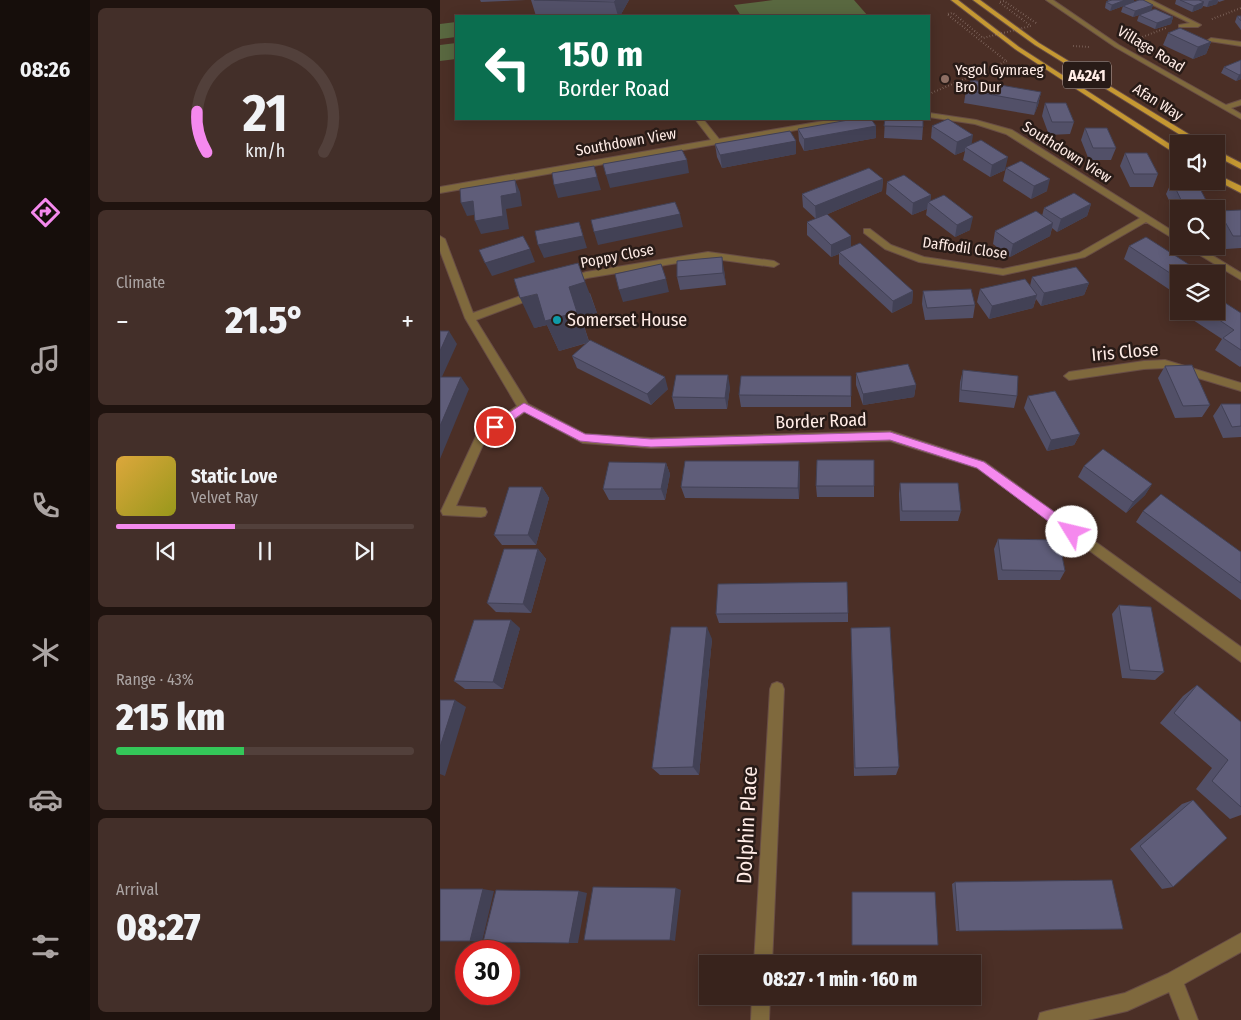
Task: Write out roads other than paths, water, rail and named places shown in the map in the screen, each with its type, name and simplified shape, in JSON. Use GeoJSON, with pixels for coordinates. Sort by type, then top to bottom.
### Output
{"type":"FeatureCollection","features":[{"type":"Feature","properties":{"kind":"main road","name":"Afan Way"},"geometry":{"type":"LineString","coordinates":[[954,0],[1017,48],[1170,148]]}},
{"type":"Feature","properties":{"kind":"main road","name":"Afan Way"},"geometry":{"type":"LineString","coordinates":[[976,0],[1037,44],[1186,135]]}},
{"type":"Feature","properties":{"kind":"main road"},"geometry":{"type":"LineString","coordinates":[[1225,157],[1241,166]]}},
{"type":"Feature","properties":{"kind":"main road"},"geometry":{"type":"LineString","coordinates":[[1225,181],[1241,190]]}},
{"type":"Feature","properties":{"kind":"street","name":"Village Road"},"geometry":{"type":"LineString","coordinates":[[1049,0],[1117,46],[1241,117]]}},
{"type":"Feature","properties":{"kind":"street"},"geometry":{"type":"LineString","coordinates":[[1147,0],[1198,25],[1181,26]]}},
{"type":"Feature","properties":{"kind":"street"},"geometry":{"type":"LineString","coordinates":[[1211,40],[1241,44]]}},
{"type":"Feature","properties":{"kind":"street"},"geometry":{"type":"LineString","coordinates":[[1225,108],[1241,102]]}},
{"type":"Feature","properties":{"kind":"street","name":"Southdown View"},"geometry":{"type":"LineString","coordinates":[[930,115],[976,122],[1009,132],[1170,234]]}},
{"type":"Feature","properties":{"kind":"street"},"geometry":{"type":"LineString","coordinates":[[700,120],[716,142]]}},
{"type":"Feature","properties":{"kind":"street","name":"Southdown View"},"geometry":{"type":"LineString","coordinates":[[440,190],[842,120]]}},
{"type":"Feature","properties":{"kind":"street","name":"Daffodil Close"},"geometry":{"type":"LineString","coordinates":[[867,231],[888,247],[922,260],[1003,272],[1082,255],[1145,219]]}},
{"type":"Feature","properties":{"kind":"street"},"geometry":{"type":"LineString","coordinates":[[440,239],[470,318],[524,407],[481,437],[447,512],[481,512]]}},
{"type":"Feature","properties":{"kind":"street","name":"Poppy Close"},"geometry":{"type":"LineString","coordinates":[[560,285],[586,275],[708,255],[774,264]]}},
{"type":"Feature","properties":{"kind":"street"},"geometry":{"type":"LineString","coordinates":[[1205,255],[1241,277]]}},
{"type":"Feature","properties":{"kind":"street"},"geometry":{"type":"LineString","coordinates":[[470,318],[542,291]]}},
{"type":"Feature","properties":{"kind":"street","name":"Iris Close"},"geometry":{"type":"LineString","coordinates":[[1069,376],[1144,365],[1164,364],[1241,387]]}},
{"type":"Feature","properties":{"kind":"street","name":"Border Road"},"geometry":{"type":"LineString","coordinates":[[524,407],[583,438],[651,443],[890,436],[981,465],[1241,655]]}},
{"type":"Feature","properties":{"kind":"street","name":"Dolphin Place"},"geometry":{"type":"LineString","coordinates":[[763,955],[777,689]]}},
{"type":"Feature","properties":{"kind":"street"},"geometry":{"type":"LineString","coordinates":[[1047,1020],[1127,1002],[1174,980],[1241,942]]}},
{"type":"Feature","properties":{"kind":"street"},"geometry":{"type":"LineString","coordinates":[[1174,980],[1189,1020]]}},
{"type":"Feature","properties":{"kind":"street"},"geometry":{"type":"LineString","coordinates":[[760,1020],[761,1005]]}},
{"type":"Feature","properties":{"kind":"place","name":"Ysgol Gymraeg Bro Dur"},"geometry":{"type":"Point","coordinates":[945,79]}},
{"type":"Feature","properties":{"kind":"place","name":"Somerset House"},"geometry":{"type":"Point","coordinates":[557,320]}}]}
